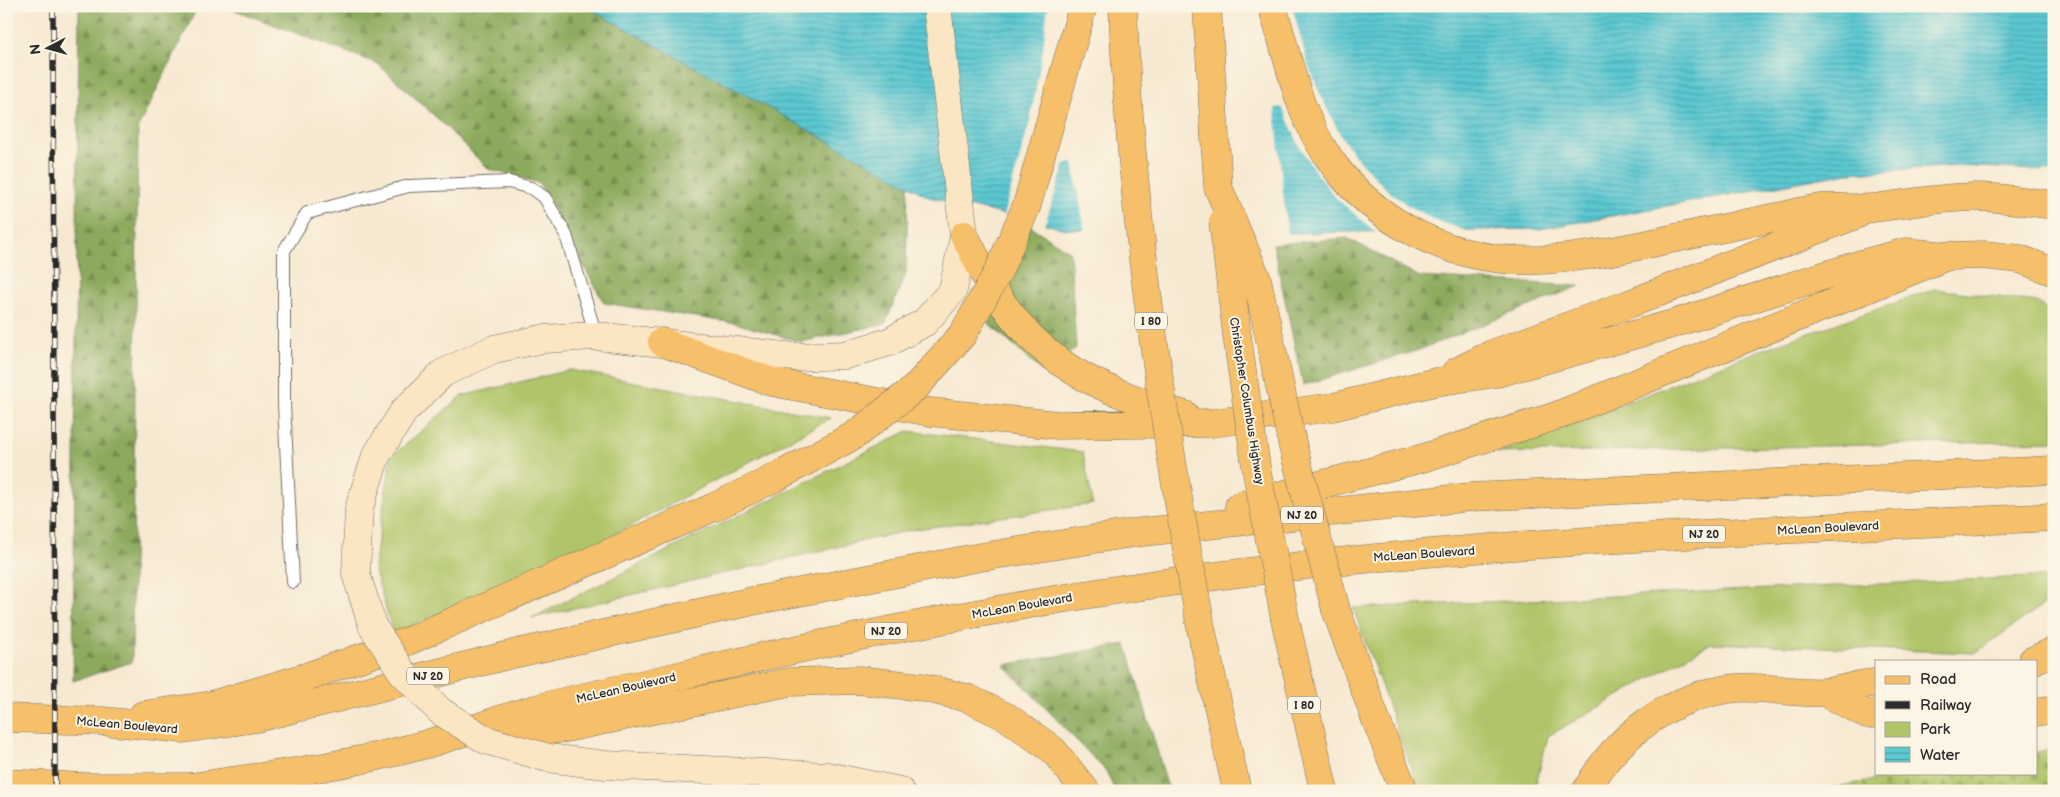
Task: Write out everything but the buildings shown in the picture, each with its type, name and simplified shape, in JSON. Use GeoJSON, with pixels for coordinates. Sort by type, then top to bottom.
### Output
{"type":"FeatureCollection","features":[{"type":"Feature","properties":{"kind":"main road"},"geometry":{"type":"LineString","coordinates":[[900,791],[826,776],[605,765],[548,758],[486,740],[440,711],[403,673],[373,627],[356,574],[359,508],[376,456],[404,411],[443,373],[494,349],[542,339],[596,336],[795,357],[845,355],[889,342],[925,322],[953,290],[964,235],[937,6]]}},
{"type":"Feature","properties":{"kind":"main road"},"geometry":{"type":"LineString","coordinates":[[102,721],[212,705],[306,677],[408,641],[714,507],[775,478],[855,435],[915,388],[957,341],[998,272],[1027,205],[1083,6]]}},
{"type":"Feature","properties":{"kind":"main road","name":"I 80"},"geometry":{"type":"LineString","coordinates":[[1123,6],[1132,145],[1158,376],[1176,491],[1202,633],[1237,791]]}},
{"type":"Feature","properties":{"kind":"main road","name":"Christopher Columbus Highway"},"geometry":{"type":"LineString","coordinates":[[1207,6],[1218,187],[1238,343],[1258,473],[1285,619],[1324,791]]}},
{"type":"Feature","properties":{"kind":"main road"},"geometry":{"type":"LineString","coordinates":[[1272,6],[1302,107],[1314,134],[1335,166],[1368,201],[1392,220],[1419,235],[1447,247],[1476,256],[1506,260],[1537,261],[1585,256],[1823,208],[1871,209],[1940,199],[1976,197],[2054,205]]}},
{"type":"Feature","properties":{"kind":"main road"},"geometry":{"type":"LineString","coordinates":[[1218,187],[1257,279],[1293,447],[1336,610],[1404,791]]}},
{"type":"Feature","properties":{"kind":"main road"},"geometry":{"type":"LineString","coordinates":[[1435,382],[1492,354],[1628,304],[1871,209]]}},
{"type":"Feature","properties":{"kind":"main road"},"geometry":{"type":"LineString","coordinates":[[964,235],[999,296],[1026,333],[1058,362],[1100,386],[1146,403],[1213,423]]}},
{"type":"Feature","properties":{"kind":"main road"},"geometry":{"type":"LineString","coordinates":[[662,342],[772,382],[930,412],[1058,425],[1213,423],[1333,407],[1435,382],[1497,373],[1669,325],[1883,257],[1906,252],[1948,256],[1984,255],[2020,259],[2054,272]]}},
{"type":"Feature","properties":{"kind":"main road"},"geometry":{"type":"LineString","coordinates":[[1133,533],[1423,458],[1556,416],[1948,256]]}},
{"type":"Feature","properties":{"kind":"main road","name":"McLean Boulevard"},"geometry":{"type":"LineString","coordinates":[[6,718],[102,721],[182,729],[257,718],[513,654],[744,603],[966,559],[1133,533],[1471,497],[2054,470]]}},
{"type":"Feature","properties":{"kind":"main road","name":"McLean Boulevard"},"geometry":{"type":"LineString","coordinates":[[6,783],[190,789],[284,773],[424,745],[531,710],[830,641],[1039,602],[1166,582],[1356,560],[1672,535],[2054,517]]}},
{"type":"Feature","properties":{"kind":"main road"},"geometry":{"type":"LineString","coordinates":[[2034,660],[2054,651]]}},
{"type":"Feature","properties":{"kind":"main road"},"geometry":{"type":"LineString","coordinates":[[424,745],[566,728],[788,682],[858,680],[921,687],[968,698],[1008,716],[1053,750],[1086,791]]}},
{"type":"Feature","properties":{"kind":"main road"},"geometry":{"type":"LineString","coordinates":[[1586,791],[1610,754],[1631,733],[1682,702],[1737,688],[1824,692],[1875,683]]}},
{"type":"Feature","properties":{"kind":"main road"},"geometry":{"type":"LineString","coordinates":[[1824,692],[1866,714],[1875,714]]}},
{"type":"Feature","properties":{"kind":"main road"},"geometry":{"type":"LineString","coordinates":[[2038,712],[2054,709]]}},
{"type":"Feature","properties":{"kind":"main road"},"geometry":{"type":"LineString","coordinates":[[190,789],[229,791]]}},
{"type":"Feature","properties":{"kind":"lane"},"geometry":{"type":"LineString","coordinates":[[294,582],[284,404],[284,251],[307,213],[409,186],[509,182],[531,188],[545,198],[566,235],[596,336]]}},
{"type":"Feature","properties":{"kind":"green space"},"geometry":{"type":"Polygon","coordinates":[[[79,6],[198,6],[138,128],[132,662],[73,681],[79,6]]]}},
{"type":"Feature","properties":{"kind":"green space"},"geometry":{"type":"Polygon","coordinates":[[[224,6],[585,6],[908,185],[906,273],[885,324],[801,342],[735,323],[604,303],[539,183],[488,169],[439,120],[378,64],[224,6]]]}},
{"type":"Feature","properties":{"kind":"green space"},"geometry":{"type":"Polygon","coordinates":[[[1030,226],[1070,252],[1076,348],[1046,375],[987,322],[1030,226]]]}},
{"type":"Feature","properties":{"kind":"green space"},"geometry":{"type":"Polygon","coordinates":[[[1347,238],[1420,277],[1580,286],[1419,350],[1303,385],[1273,244],[1347,238]]]}},
{"type":"Feature","properties":{"kind":"green space"},"geometry":{"type":"Polygon","coordinates":[[[1935,289],[2037,302],[2054,316],[2054,441],[1497,453],[1761,350],[1935,289]]]}},
{"type":"Feature","properties":{"kind":"green space"},"geometry":{"type":"Polygon","coordinates":[[[570,370],[831,418],[593,546],[393,634],[374,567],[391,457],[462,396],[570,370]]]}},
{"type":"Feature","properties":{"kind":"green space"},"geometry":{"type":"Polygon","coordinates":[[[908,431],[1083,452],[1093,504],[910,530],[532,618],[908,431]]]}},
{"type":"Feature","properties":{"kind":"green space"},"geometry":{"type":"Polygon","coordinates":[[[2054,576],[2054,597],[1975,653],[1711,643],[1548,736],[1534,791],[1421,791],[1353,608],[2054,576]]]}},
{"type":"Feature","properties":{"kind":"green space"},"geometry":{"type":"Polygon","coordinates":[[[1126,644],[1169,791],[1115,791],[1106,771],[1004,665],[1126,644]]]}},
{"type":"Feature","properties":{"kind":"green space"},"geometry":{"type":"Polygon","coordinates":[[[2054,749],[2054,791],[1814,791],[1908,774],[2038,774],[2038,752],[2054,749]]]}},
{"type":"Feature","properties":{"kind":"water"},"geometry":{"type":"Polygon","coordinates":[[[585,6],[2054,6],[2054,171],[1959,166],[1848,173],[1540,229],[1227,234],[1066,229],[929,197],[585,6]]]}},
{"type":"Feature","properties":{"kind":"pier"},"geometry":{"type":"Polygon","coordinates":[[[1048,6],[1292,6],[1308,65],[1323,101],[1341,136],[1355,156],[1389,192],[1409,206],[1435,220],[1469,232],[1378,234],[1337,199],[1317,174],[1300,147],[1282,107],[1275,108],[1287,235],[1226,236],[1085,232],[1073,163],[1065,164],[1044,226],[1003,217],[1030,121],[1043,49],[1048,6]]]}},
{"type":"Feature","properties":{"kind":"railway"},"geometry":{"type":"LineString","coordinates":[[53,6],[55,791]]}}]}
